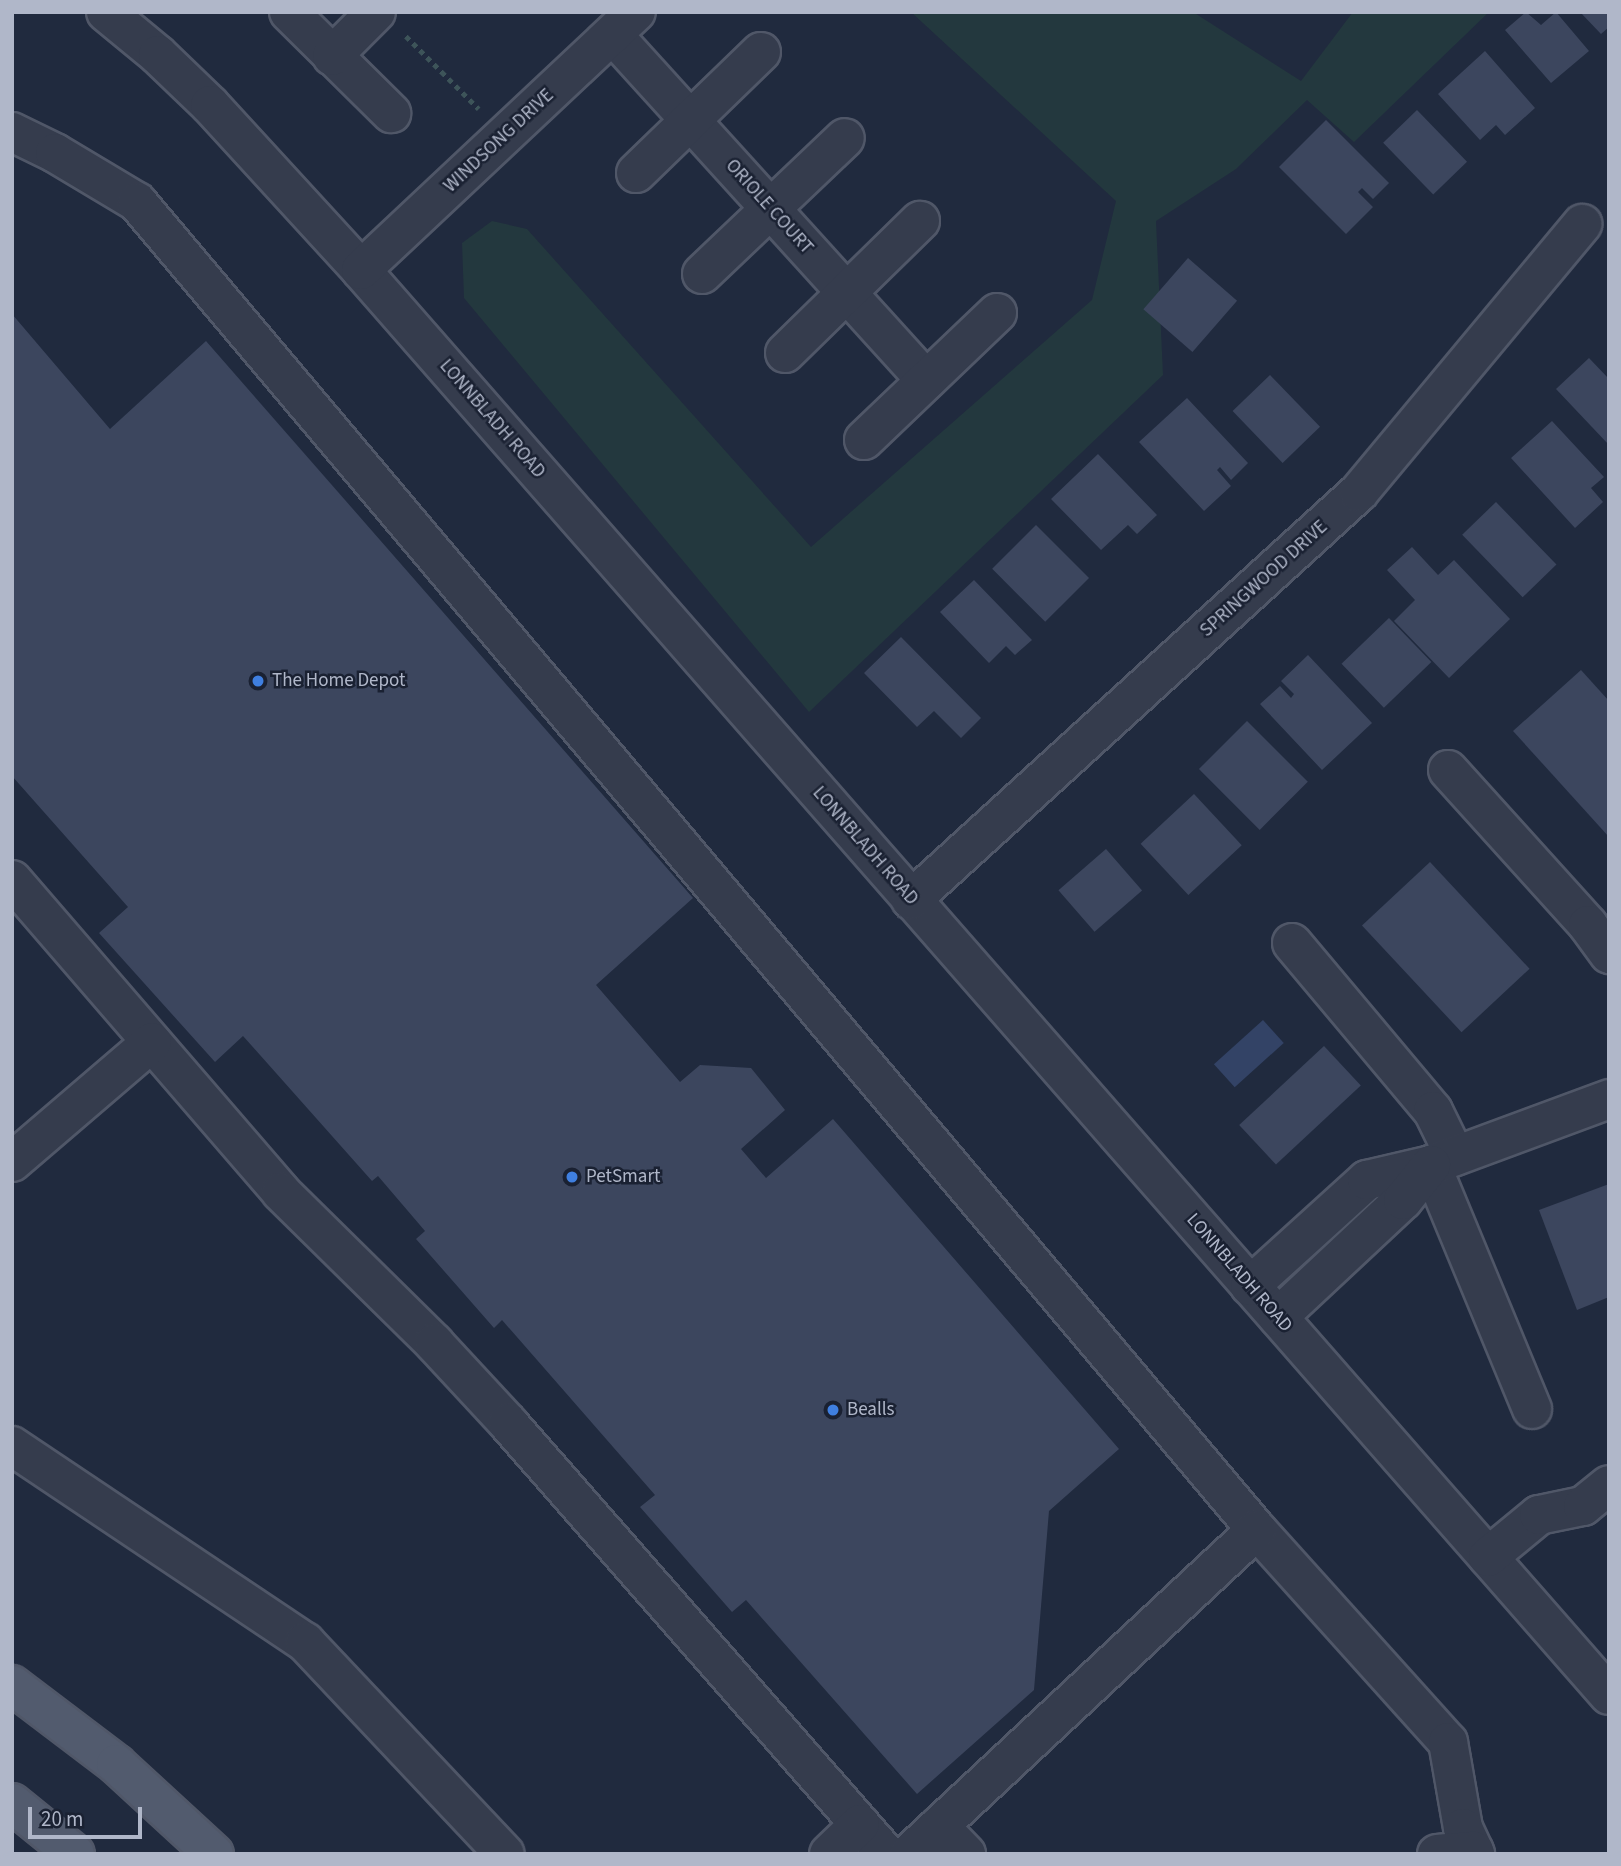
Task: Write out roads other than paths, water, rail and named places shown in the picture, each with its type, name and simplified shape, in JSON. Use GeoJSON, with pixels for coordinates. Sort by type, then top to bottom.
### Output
{"type":"FeatureCollection","features":[{"type":"Feature","properties":{"kind":"main road"},"geometry":{"type":"LineString","coordinates":[[12,1685],[116,1764],[214,1854]]}},
{"type":"Feature","properties":{"kind":"main road"},"geometry":{"type":"LineString","coordinates":[[12,1803],[75,1854]]}},
{"type":"Feature","properties":{"kind":"street","name":"LONNBLADH ROAD"},"geometry":{"type":"LineString","coordinates":[[106,12],[210,105],[361,270],[1609,1695]]}},
{"type":"Feature","properties":{"kind":"street"},"geometry":{"type":"LineString","coordinates":[[289,12],[391,113]]}},
{"type":"Feature","properties":{"kind":"street"},"geometry":{"type":"LineString","coordinates":[[332,55],[376,12]]}},
{"type":"Feature","properties":{"kind":"street","name":"WINDSONG DRIVE"},"geometry":{"type":"LineString","coordinates":[[361,270],[624,23]]}},
{"type":"Feature","properties":{"kind":"street","name":"ORIOLE COURT"},"geometry":{"type":"LineString","coordinates":[[624,23],[690,120],[926,380]]}},
{"type":"Feature","properties":{"kind":"street"},"geometry":{"type":"LineString","coordinates":[[636,173],[761,52]]}},
{"type":"Feature","properties":{"kind":"street"},"geometry":{"type":"LineString","coordinates":[[12,132],[55,153],[137,202],[1257,1530],[1448,1742],[1463,1828],[1462,1853]]}},
{"type":"Feature","properties":{"kind":"street"},"geometry":{"type":"LineString","coordinates":[[702,274],[845,138]]}},
{"type":"Feature","properties":{"kind":"street"},"geometry":{"type":"LineString","coordinates":[[785,353],[920,220]]}},
{"type":"Feature","properties":{"kind":"street","name":"SPRINGWOOD DRIVE"},"geometry":{"type":"LineString","coordinates":[[911,900],[1359,492],[1582,224]]}},
{"type":"Feature","properties":{"kind":"street"},"geometry":{"type":"LineString","coordinates":[[864,440],[997,313]]}},
{"type":"Feature","properties":{"kind":"street"},"geometry":{"type":"LineString","coordinates":[[1448,770],[1587,925],[1609,954]]}},
{"type":"Feature","properties":{"kind":"street"},"geometry":{"type":"LineString","coordinates":[[12,880],[281,1192],[434,1343],[508,1423],[886,1854]]}},
{"type":"Feature","properties":{"kind":"street"},"geometry":{"type":"LineString","coordinates":[[1292,943],[1433,1111],[1443,1160],[1532,1409]]}},
{"type":"Feature","properties":{"kind":"street"},"geometry":{"type":"LineString","coordinates":[[12,1162],[152,1042]]}},
{"type":"Feature","properties":{"kind":"street"},"geometry":{"type":"LineString","coordinates":[[1250,1286],[1367,1180],[1443,1160],[1609,1098]]}},
{"type":"Feature","properties":{"kind":"street"},"geometry":{"type":"LineString","coordinates":[[1278,1317],[1443,1160]]}},
{"type":"Feature","properties":{"kind":"street"},"geometry":{"type":"LineString","coordinates":[[12,1446],[305,1642],[505,1854]]}},
{"type":"Feature","properties":{"kind":"street"},"geometry":{"type":"LineString","coordinates":[[1488,1557],[1539,1515],[1583,1506],[1609,1485]]}},
{"type":"Feature","properties":{"kind":"street"},"geometry":{"type":"LineString","coordinates":[[909,1854],[1257,1530]]}},
{"type":"Feature","properties":{"kind":"street"},"geometry":{"type":"LineString","coordinates":[[829,1854],[860,1824]]}},
{"type":"Feature","properties":{"kind":"street"},"geometry":{"type":"LineString","coordinates":[[939,1826],[965,1854]]}},
{"type":"Feature","properties":{"kind":"water"},"geometry":{"type":"Polygon","coordinates":[[[1263,1020],[1284,1043],[1235,1087],[1214,1064],[1263,1020]]]}},
{"type":"Feature","properties":{"kind":"place","name":"The Home Depot"},"geometry":{"type":"Point","coordinates":[258,681]}},
{"type":"Feature","properties":{"kind":"place","name":"PetSmart"},"geometry":{"type":"Point","coordinates":[572,1177]}},
{"type":"Feature","properties":{"kind":"place","name":"Bealls"},"geometry":{"type":"Point","coordinates":[833,1410]}}]}
